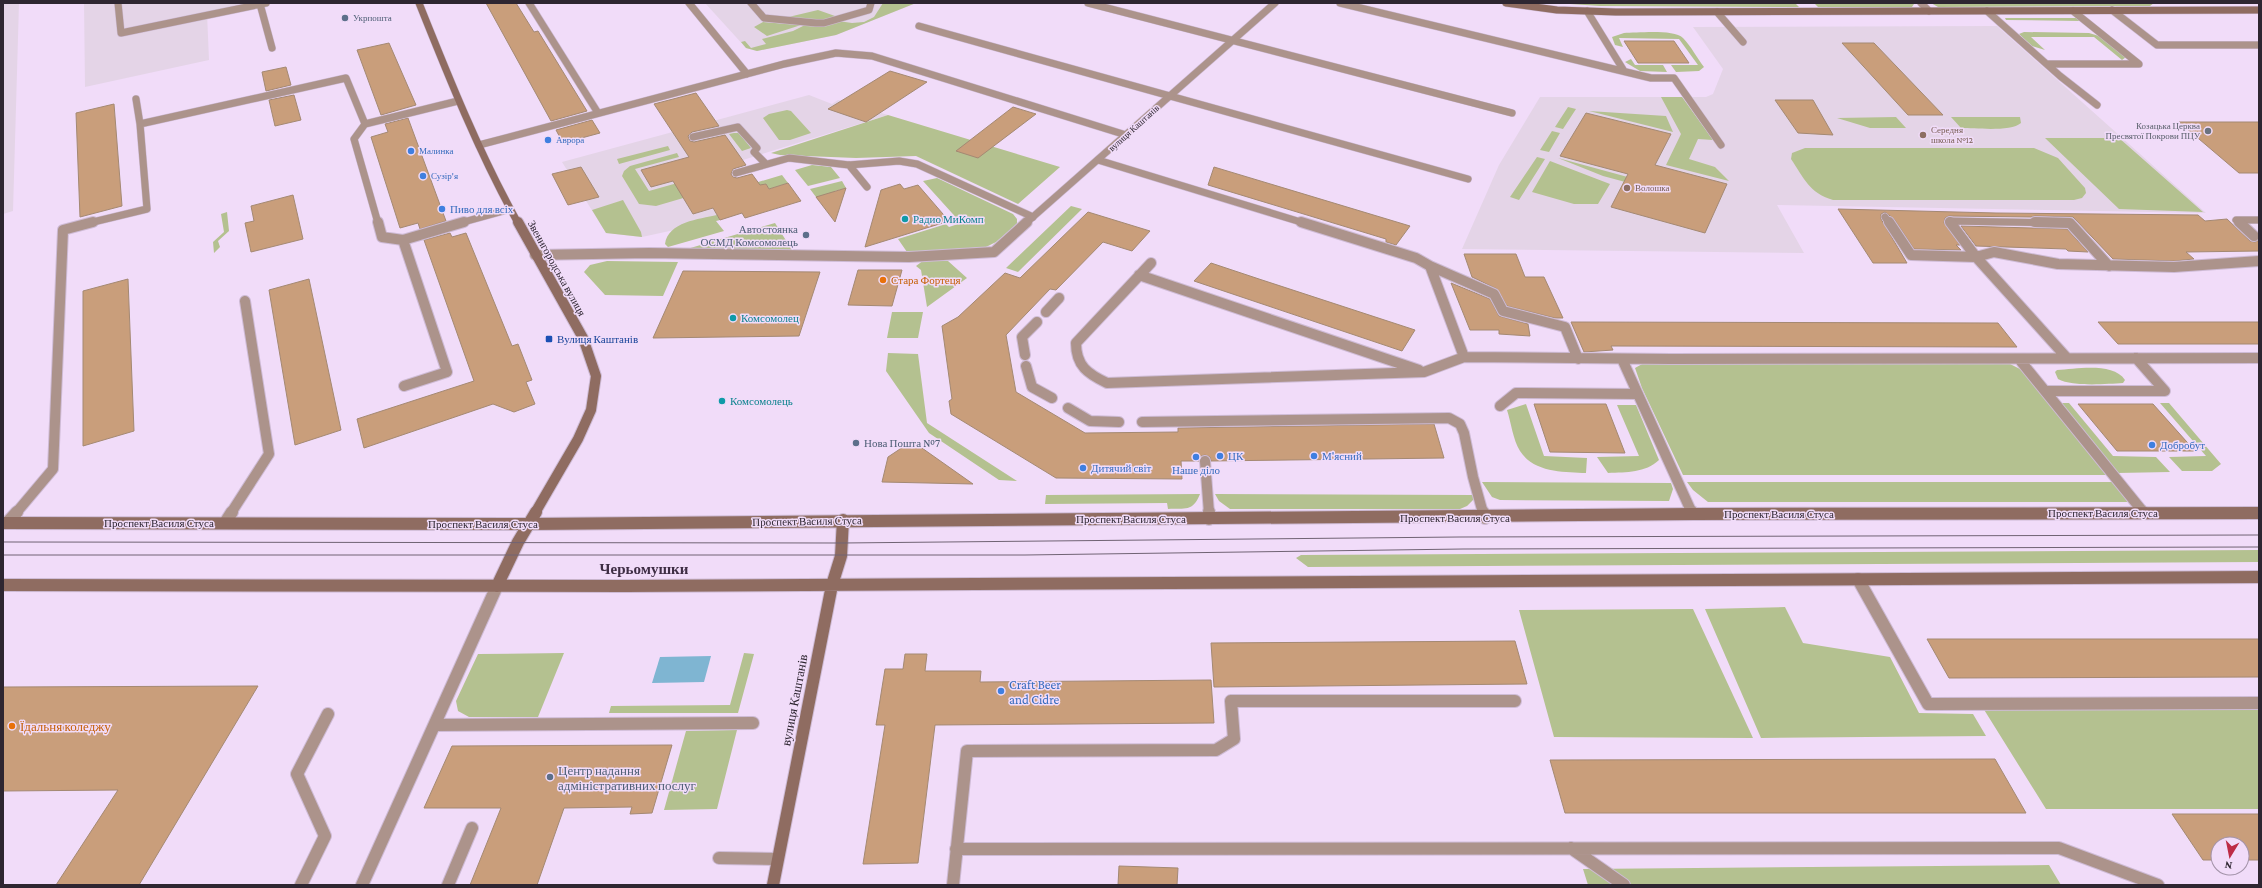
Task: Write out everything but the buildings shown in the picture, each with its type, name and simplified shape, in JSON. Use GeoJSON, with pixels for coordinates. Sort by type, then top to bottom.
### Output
{"type":"FeatureCollection","features":[{"type":"Feature","properties":{"kind":"street"},"geometry":{"type":"LineString","coordinates":[[118,3],[120,33],[263,4],[272,48]]}},
{"type":"Feature","properties":{"kind":"street","name":"Звенигородська вулиця"},"geometry":{"type":"LineString","coordinates":[[419,3],[458,100],[479,145],[510,209],[583,338],[596,376],[591,410],[578,439],[529,524],[497,586]]}},
{"type":"Feature","properties":{"kind":"street"},"geometry":{"type":"LineString","coordinates":[[529,3],[598,113]]}},
{"type":"Feature","properties":{"kind":"street"},"geometry":{"type":"LineString","coordinates":[[689,3],[747,74]]}},
{"type":"Feature","properties":{"kind":"street"},"geometry":{"type":"LineString","coordinates":[[751,3],[764,18],[824,23],[869,10],[871,3]]}},
{"type":"Feature","properties":{"kind":"street"},"geometry":{"type":"LineString","coordinates":[[1088,3],[1512,113]]}},
{"type":"Feature","properties":{"kind":"street","name":"вулиця Каштанів"},"geometry":{"type":"LineString","coordinates":[[535,255],[649,253],[909,256],[994,252],[1275,3]]}},
{"type":"Feature","properties":{"kind":"street"},"geometry":{"type":"LineString","coordinates":[[1340,3],[1651,78],[1674,78],[1721,145]]}},
{"type":"Feature","properties":{"kind":"street"},"geometry":{"type":"LineString","coordinates":[[1506,3],[1588,11],[2259,10]]}},
{"type":"Feature","properties":{"kind":"street"},"geometry":{"type":"LineString","coordinates":[[1921,3],[1929,11]]}},
{"type":"Feature","properties":{"kind":"street"},"geometry":{"type":"LineString","coordinates":[[2112,10],[2157,45],[2259,45]]}},
{"type":"Feature","properties":{"kind":"street"},"geometry":{"type":"LineString","coordinates":[[1588,11],[1624,71]]}},
{"type":"Feature","properties":{"kind":"street"},"geometry":{"type":"LineString","coordinates":[[1987,11],[2047,64],[2097,105]]}},
{"type":"Feature","properties":{"kind":"street"},"geometry":{"type":"LineString","coordinates":[[2047,64],[2139,64],[2073,11]]}},
{"type":"Feature","properties":{"kind":"street"},"geometry":{"type":"LineString","coordinates":[[1717,12],[1743,42]]}},
{"type":"Feature","properties":{"kind":"street"},"geometry":{"type":"LineString","coordinates":[[919,26],[1468,179]]}},
{"type":"Feature","properties":{"kind":"street"},"geometry":{"type":"LineString","coordinates":[[479,145],[747,74],[836,53],[855,53],[878,58],[1126,135]]}},
{"type":"Feature","properties":{"kind":"street"},"geometry":{"type":"LineString","coordinates":[[140,124],[346,78],[364,124]]}},
{"type":"Feature","properties":{"kind":"street"},"geometry":{"type":"LineString","coordinates":[[5,523],[53,469],[63,230],[147,209],[140,124],[136,99]]}},
{"type":"Feature","properties":{"kind":"street"},"geometry":{"type":"LineString","coordinates":[[458,100],[364,124],[354,139],[382,237],[403,240],[510,209]]}},
{"type":"Feature","properties":{"kind":"street"},"geometry":{"type":"LineString","coordinates":[[693,137],[738,127],[757,148],[754,152],[766,164]]}},
{"type":"Feature","properties":{"kind":"street"},"geometry":{"type":"LineString","coordinates":[[736,172],[789,158],[849,165],[899,161],[917,164],[1033,217]]}},
{"type":"Feature","properties":{"kind":"street"},"geometry":{"type":"LineString","coordinates":[[1098,160],[1416,258],[1430,266],[1494,294],[1503,311],[1566,327],[1578,359]]}},
{"type":"Feature","properties":{"kind":"street"},"geometry":{"type":"LineString","coordinates":[[849,165],[867,187]]}},
{"type":"Feature","properties":{"kind":"street"},"geometry":{"type":"LineString","coordinates":[[1885,217],[1911,255],[1976,257],[1994,252],[2058,264],[2109,266],[2174,267],[2259,261]]}},
{"type":"Feature","properties":{"kind":"street"},"geometry":{"type":"LineString","coordinates":[[2254,236],[2236,220],[2259,220]]}},
{"type":"Feature","properties":{"kind":"street"},"geometry":{"type":"LineString","coordinates":[[2067,358],[1976,257],[1949,221],[2070,223],[2109,266]]}},
{"type":"Feature","properties":{"kind":"street"},"geometry":{"type":"LineString","coordinates":[[403,240],[447,372],[404,386]]}},
{"type":"Feature","properties":{"kind":"street"},"geometry":{"type":"LineString","coordinates":[[1151,263],[1076,343],[1075,354],[1081,368],[1107,383],[1424,372],[1464,357],[1578,359],[2259,358]]}},
{"type":"Feature","properties":{"kind":"street"},"geometry":{"type":"LineString","coordinates":[[1430,266],[1464,357]]}},
{"type":"Feature","properties":{"kind":"street"},"geometry":{"type":"LineString","coordinates":[[1139,275],[1424,372]]}},
{"type":"Feature","properties":{"kind":"street"},"geometry":{"type":"LineString","coordinates":[[1046,312],[1059,298]]}},
{"type":"Feature","properties":{"kind":"street"},"geometry":{"type":"LineString","coordinates":[[225,523],[269,454],[245,301]]}},
{"type":"Feature","properties":{"kind":"street"},"geometry":{"type":"LineString","coordinates":[[1025,355],[1022,337],[1037,322]]}},
{"type":"Feature","properties":{"kind":"street"},"geometry":{"type":"LineString","coordinates":[[2045,391],[2165,391],[2136,358]]}},
{"type":"Feature","properties":{"kind":"street"},"geometry":{"type":"LineString","coordinates":[[1622,359],[1693,514]]}},
{"type":"Feature","properties":{"kind":"street"},"geometry":{"type":"LineString","coordinates":[[2019,359],[2144,513]]}},
{"type":"Feature","properties":{"kind":"street"},"geometry":{"type":"LineString","coordinates":[[1026,366],[1032,387],[1052,398]]}},
{"type":"Feature","properties":{"kind":"street"},"geometry":{"type":"LineString","coordinates":[[1500,406],[1516,393],[1638,394]]}},
{"type":"Feature","properties":{"kind":"street"},"geometry":{"type":"LineString","coordinates":[[1068,408],[1090,421],[1119,422]]}},
{"type":"Feature","properties":{"kind":"street"},"geometry":{"type":"LineString","coordinates":[[1142,422],[1204,424],[1449,418],[1460,424],[1464,433],[1473,477],[1485,518]]}},
{"type":"Feature","properties":{"kind":"street"},"geometry":{"type":"LineString","coordinates":[[1206,461],[1209,519]]}},
{"type":"Feature","properties":{"kind":"street","name":"Проспект Василя Стуса"},"geometry":{"type":"LineString","coordinates":[[5,523],[529,524],[844,520],[1485,518],[1693,514],[2259,513]]}},
{"type":"Feature","properties":{"kind":"street","name":"вулиця Каштанів"},"geometry":{"type":"LineString","coordinates":[[773,885],[832,585],[841,556],[844,520]]}},
{"type":"Feature","properties":{"kind":"street"},"geometry":{"type":"LineString","coordinates":[[3,585],[832,585],[2259,577]]}},
{"type":"Feature","properties":{"kind":"street"},"geometry":{"type":"LineString","coordinates":[[1858,579],[1928,704],[2259,703]]}},
{"type":"Feature","properties":{"kind":"street"},"geometry":{"type":"LineString","coordinates":[[362,885],[497,586]]}},
{"type":"Feature","properties":{"kind":"street"},"geometry":{"type":"LineString","coordinates":[[953,885],[967,751],[1216,750],[1234,739],[1231,701],[1515,701]]}},
{"type":"Feature","properties":{"kind":"street"},"geometry":{"type":"LineString","coordinates":[[301,885],[325,836],[298,774],[328,714]]}},
{"type":"Feature","properties":{"kind":"street"},"geometry":{"type":"LineString","coordinates":[[435,725],[752,723]]}},
{"type":"Feature","properties":{"kind":"street"},"geometry":{"type":"LineString","coordinates":[[448,885],[472,828]]}},
{"type":"Feature","properties":{"kind":"street"},"geometry":{"type":"LineString","coordinates":[[1571,848],[1624,885]]}},
{"type":"Feature","properties":{"kind":"street"},"geometry":{"type":"LineString","coordinates":[[956,849],[2059,848],[2158,885]]}},
{"type":"Feature","properties":{"kind":"street"},"geometry":{"type":"LineString","coordinates":[[719,858],[778,859]]}},
{"type":"Feature","properties":{"kind":"shaded area"},"geometry":{"type":"Polygon","coordinates":[[[3,3],[19,3],[13,211],[3,214],[3,3]]]}},
{"type":"Feature","properties":{"kind":"shaded area"},"geometry":{"type":"Polygon","coordinates":[[[84,3],[243,3],[207,13],[209,60],[85,87],[84,3]]]}},
{"type":"Feature","properties":{"kind":"shaded area"},"geometry":{"type":"Polygon","coordinates":[[[705,3],[916,3],[836,35],[757,51],[746,48],[705,3]]]}},
{"type":"Feature","properties":{"kind":"shaded area","name":"Середня школа №12"},"geometry":{"type":"Polygon","coordinates":[[[1997,26],[2206,213],[1777,205],[1804,253],[1462,249],[1499,165],[1540,97],[1706,97],[1713,94],[1723,69],[1693,27],[1997,26]]]}},
{"type":"Feature","properties":{"kind":"shaded area"},"geometry":{"type":"Polygon","coordinates":[[[809,95],[832,104],[838,100],[888,115],[717,168],[705,195],[685,201],[693,214],[713,209],[720,220],[642,237],[606,233],[562,162],[809,95]]]}},
{"type":"Feature","properties":{"kind":"green space"},"geometry":{"type":"Polygon","coordinates":[[[883,3],[916,3],[836,35],[757,51],[746,48],[741,42],[745,41],[751,48],[766,44],[762,39],[793,31],[805,25],[838,21],[852,23],[864,22],[874,17],[883,3]]]}},
{"type":"Feature","properties":{"kind":"green space"},"geometry":{"type":"Polygon","coordinates":[[[1555,3],[1795,3],[1799,7],[1600,6],[1555,3]]]}},
{"type":"Feature","properties":{"kind":"green space"},"geometry":{"type":"Polygon","coordinates":[[[1814,3],[1914,4],[1912,7],[1818,7],[1814,3]]]}},
{"type":"Feature","properties":{"kind":"green space"},"geometry":{"type":"Polygon","coordinates":[[[1931,3],[2154,3],[2150,6],[1938,7],[1931,3]]]}},
{"type":"Feature","properties":{"kind":"green space"},"geometry":{"type":"Polygon","coordinates":[[[818,10],[835,16],[825,21],[780,19],[818,10]]]}},
{"type":"Feature","properties":{"kind":"green space"},"geometry":{"type":"Polygon","coordinates":[[[2005,18],[2078,18],[2081,21],[2006,20],[2005,18]]]}},
{"type":"Feature","properties":{"kind":"green space"},"geometry":{"type":"Polygon","coordinates":[[[763,22],[801,25],[767,36],[754,27],[763,22]]]}},
{"type":"Feature","properties":{"kind":"green space"},"geometry":{"type":"Polygon","coordinates":[[[1664,32],[1678,35],[1686,41],[1704,67],[1699,71],[1676,72],[1671,65],[1698,65],[1679,39],[1619,38],[1623,47],[1615,45],[1612,37],[1624,33],[1664,32]]]}},
{"type":"Feature","properties":{"kind":"green space"},"geometry":{"type":"Polygon","coordinates":[[[2024,32],[2089,33],[2099,36],[2126,57],[2122,60],[2094,37],[2031,37],[2045,50],[2032,46],[2019,34],[2024,32]]]}},
{"type":"Feature","properties":{"kind":"green space"},"geometry":{"type":"Polygon","coordinates":[[[1631,59],[1635,65],[1663,65],[1667,72],[1640,71],[1625,62],[1631,59]]]}},
{"type":"Feature","properties":{"kind":"green space"},"geometry":{"type":"Polygon","coordinates":[[[1661,97],[1682,97],[1713,140],[1698,139],[1689,159],[1715,167],[1729,181],[1666,165],[1681,134],[1661,97]]]}},
{"type":"Feature","properties":{"kind":"green space"},"geometry":{"type":"Polygon","coordinates":[[[1568,107],[1576,109],[1563,129],[1555,127],[1568,107]]]}},
{"type":"Feature","properties":{"kind":"green space"},"geometry":{"type":"Polygon","coordinates":[[[787,110],[791,111],[811,133],[790,140],[779,140],[763,118],[769,114],[787,110]]]}},
{"type":"Feature","properties":{"kind":"green space"},"geometry":{"type":"Polygon","coordinates":[[[1589,111],[1666,116],[1673,132],[1589,111]]]}},
{"type":"Feature","properties":{"kind":"green space"},"geometry":{"type":"Polygon","coordinates":[[[888,115],[1060,167],[1018,204],[916,156],[856,158],[780,155],[771,153],[888,115]]]}},
{"type":"Feature","properties":{"kind":"green space"},"geometry":{"type":"Polygon","coordinates":[[[1896,117],[1906,128],[1870,128],[1837,118],[1896,117]]]}},
{"type":"Feature","properties":{"kind":"green space"},"geometry":{"type":"Polygon","coordinates":[[[1951,117],[2020,117],[2021,123],[2010,128],[2002,129],[1961,128],[1951,117]]]}},
{"type":"Feature","properties":{"kind":"green space"},"geometry":{"type":"Polygon","coordinates":[[[1552,131],[1560,133],[1549,152],[1540,150],[1552,131]]]}},
{"type":"Feature","properties":{"kind":"green space"},"geometry":{"type":"Polygon","coordinates":[[[739,133],[751,148],[742,151],[729,134],[739,133]]]}},
{"type":"Feature","properties":{"kind":"green space"},"geometry":{"type":"Polygon","coordinates":[[[2045,138],[2119,138],[2203,212],[2119,209],[2045,138]]]}},
{"type":"Feature","properties":{"kind":"green space"},"geometry":{"type":"Polygon","coordinates":[[[668,146],[670,150],[619,164],[617,159],[668,146]]]}},
{"type":"Feature","properties":{"kind":"green space"},"geometry":{"type":"Polygon","coordinates":[[[1805,148],[2034,148],[2058,158],[2085,188],[2086,193],[2082,198],[2074,200],[1833,200],[1825,197],[1813,189],[1791,159],[1792,153],[1805,148]]]}},
{"type":"Feature","properties":{"kind":"green space"},"geometry":{"type":"Polygon","coordinates":[[[677,153],[679,157],[635,169],[649,191],[688,180],[697,194],[656,206],[639,204],[622,176],[624,171],[630,166],[677,153]]]}},
{"type":"Feature","properties":{"kind":"green space"},"geometry":{"type":"Polygon","coordinates":[[[1537,157],[1545,159],[1519,200],[1510,197],[1537,157]]]}},
{"type":"Feature","properties":{"kind":"green space"},"geometry":{"type":"Polygon","coordinates":[[[1558,158],[1657,185],[1655,190],[1603,176],[1558,158]]]}},
{"type":"Feature","properties":{"kind":"green space"},"geometry":{"type":"Polygon","coordinates":[[[1550,161],[1610,184],[1598,204],[1574,204],[1532,192],[1550,161]]]}},
{"type":"Feature","properties":{"kind":"green space"},"geometry":{"type":"Polygon","coordinates":[[[812,165],[831,167],[840,178],[808,186],[795,170],[812,165]]]}},
{"type":"Feature","properties":{"kind":"green space"},"geometry":{"type":"Polygon","coordinates":[[[782,175],[788,183],[769,189],[766,184],[750,188],[748,185],[782,175]]]}},
{"type":"Feature","properties":{"kind":"green space"},"geometry":{"type":"Polygon","coordinates":[[[937,178],[1013,214],[1017,219],[1017,224],[996,242],[986,247],[907,252],[898,239],[946,224],[949,227],[961,223],[923,181],[937,178]]]}},
{"type":"Feature","properties":{"kind":"green space"},"geometry":{"type":"Polygon","coordinates":[[[842,181],[846,188],[835,191],[838,196],[819,201],[810,189],[842,181]]]}},
{"type":"Feature","properties":{"kind":"green space"},"geometry":{"type":"Polygon","coordinates":[[[623,200],[641,232],[642,237],[606,233],[592,210],[623,200]]]}},
{"type":"Feature","properties":{"kind":"green space"},"geometry":{"type":"Polygon","coordinates":[[[1071,206],[1082,209],[1018,272],[1006,268],[1071,206]]]}},
{"type":"Feature","properties":{"kind":"green space"},"geometry":{"type":"Polygon","coordinates":[[[227,212],[229,231],[218,241],[220,247],[214,253],[213,242],[224,232],[221,214],[227,212]]]}},
{"type":"Feature","properties":{"kind":"green space"},"geometry":{"type":"Polygon","coordinates":[[[717,215],[720,220],[716,221],[724,231],[668,247],[665,244],[667,237],[678,226],[693,220],[717,215]]]}},
{"type":"Feature","properties":{"kind":"green space"},"geometry":{"type":"Polygon","coordinates":[[[775,223],[792,250],[687,249],[775,223]]]}},
{"type":"Feature","properties":{"kind":"green space"},"geometry":{"type":"Polygon","coordinates":[[[924,260],[948,261],[967,278],[927,307],[921,270],[916,266],[924,260]]]}},
{"type":"Feature","properties":{"kind":"green space"},"geometry":{"type":"Polygon","coordinates":[[[607,261],[678,262],[663,296],[605,295],[584,272],[590,265],[607,261]]]}},
{"type":"Feature","properties":{"kind":"green space"},"geometry":{"type":"Polygon","coordinates":[[[892,312],[923,312],[918,338],[887,338],[892,312]]]}},
{"type":"Feature","properties":{"kind":"green space"},"geometry":{"type":"Polygon","coordinates":[[[888,353],[918,354],[927,423],[1017,481],[999,480],[929,433],[886,371],[888,353]]]}},
{"type":"Feature","properties":{"kind":"green space"},"geometry":{"type":"Polygon","coordinates":[[[2006,362],[2022,370],[2106,475],[1683,475],[1642,388],[1635,368],[1644,363],[2006,362]]]}},
{"type":"Feature","properties":{"kind":"green space"},"geometry":{"type":"Polygon","coordinates":[[[2084,368],[2103,369],[2119,374],[2125,380],[2123,383],[2081,384],[2064,382],[2058,379],[2055,372],[2057,370],[2084,368]]]}},
{"type":"Feature","properties":{"kind":"green space"},"geometry":{"type":"Polygon","coordinates":[[[2060,403],[2069,403],[2113,456],[2156,457],[2170,472],[2117,473],[2060,403]]]}},
{"type":"Feature","properties":{"kind":"green space"},"geometry":{"type":"Polygon","coordinates":[[[2160,403],[2169,403],[2221,464],[2212,471],[2182,471],[2169,457],[2206,456],[2160,403]]]}},
{"type":"Feature","properties":{"kind":"green space"},"geometry":{"type":"Polygon","coordinates":[[[1526,404],[1544,456],[1587,458],[1586,473],[1550,470],[1533,464],[1526,458],[1520,451],[1516,442],[1507,410],[1526,404]]]}},
{"type":"Feature","properties":{"kind":"green space"},"geometry":{"type":"Polygon","coordinates":[[[1617,405],[1636,405],[1659,460],[1642,470],[1608,473],[1597,457],[1639,456],[1617,405]]]}},
{"type":"Feature","properties":{"kind":"green space"},"geometry":{"type":"Polygon","coordinates":[[[1482,482],[1671,483],[1673,489],[1669,501],[1500,500],[1492,497],[1482,482]]]}},
{"type":"Feature","properties":{"kind":"green space"},"geometry":{"type":"Polygon","coordinates":[[[1687,482],[2112,482],[2128,502],[1708,502],[1693,490],[1687,482]]]}},
{"type":"Feature","properties":{"kind":"green space"},"geometry":{"type":"Polygon","coordinates":[[[1200,494],[1194,504],[1184,509],[1168,509],[1167,503],[1045,504],[1046,495],[1200,494]]]}},
{"type":"Feature","properties":{"kind":"green space"},"geometry":{"type":"Polygon","coordinates":[[[1215,494],[1473,495],[1473,500],[1467,506],[1460,509],[1230,509],[1219,501],[1215,494]]]}},
{"type":"Feature","properties":{"kind":"green space"},"geometry":{"type":"Polygon","coordinates":[[[2259,550],[2259,562],[1308,567],[1296,558],[1301,555],[2259,550]]]}},
{"type":"Feature","properties":{"kind":"green space"},"geometry":{"type":"Polygon","coordinates":[[[1785,607],[1803,643],[1890,657],[1919,713],[1973,714],[1986,736],[1761,738],[1705,609],[1785,607]]]}},
{"type":"Feature","properties":{"kind":"green space"},"geometry":{"type":"Polygon","coordinates":[[[1693,609],[1753,738],[1554,737],[1519,610],[1693,609]]]}},
{"type":"Feature","properties":{"kind":"green space"},"geometry":{"type":"Polygon","coordinates":[[[564,653],[538,717],[469,717],[458,711],[456,701],[478,654],[564,653]]]}},
{"type":"Feature","properties":{"kind":"green space"},"geometry":{"type":"Polygon","coordinates":[[[744,653],[754,654],[738,713],[609,713],[611,706],[730,705],[744,653]]]}},
{"type":"Feature","properties":{"kind":"green space"},"geometry":{"type":"Polygon","coordinates":[[[1983,708],[2259,709],[2259,809],[2046,809],[1983,708]]]}},
{"type":"Feature","properties":{"kind":"green space"},"geometry":{"type":"Polygon","coordinates":[[[737,730],[717,809],[664,810],[686,731],[737,730]]]}},
{"type":"Feature","properties":{"kind":"green space"},"geometry":{"type":"Polygon","coordinates":[[[2049,865],[2061,885],[1588,885],[1583,869],[2049,865]]]}},
{"type":"Feature","properties":{"kind":"water"},"geometry":{"type":"Polygon","coordinates":[[[711,656],[704,682],[652,683],[660,657],[711,656]]]}},
{"type":"Feature","properties":{"kind":"tram line"},"geometry":{"type":"LineString","coordinates":[[3,542],[842,543],[1459,537],[2259,535]]}},
{"type":"Feature","properties":{"kind":"tram line"},"geometry":{"type":"LineString","coordinates":[[3,555],[1025,555],[1463,549],[2259,547]]}},
{"type":"Feature","properties":{"kind":"place","name":"Укрпошта"},"geometry":{"type":"Point","coordinates":[345,18]}},
{"type":"Feature","properties":{"kind":"place","name":"Козацька Церква Пресвятої Покрови ПЦУ"},"geometry":{"type":"Point","coordinates":[2208,131]}},
{"type":"Feature","properties":{"kind":"place","name":"Середня школа №12"},"geometry":{"type":"Point","coordinates":[1923,135]}},
{"type":"Feature","properties":{"kind":"place","name":"Аврора"},"geometry":{"type":"Point","coordinates":[548,140]}},
{"type":"Feature","properties":{"kind":"place","name":"Малинка"},"geometry":{"type":"Point","coordinates":[411,151]}},
{"type":"Feature","properties":{"kind":"place","name":"Сузір'я"},"geometry":{"type":"Point","coordinates":[423,176]}},
{"type":"Feature","properties":{"kind":"place","name":"Волошка"},"geometry":{"type":"Point","coordinates":[1627,188]}},
{"type":"Feature","properties":{"kind":"place","name":"Пиво для всіх"},"geometry":{"type":"Point","coordinates":[442,209]}},
{"type":"Feature","properties":{"kind":"place","name":"Радио МиКомп"},"geometry":{"type":"Point","coordinates":[905,219]}},
{"type":"Feature","properties":{"kind":"place","name":"Автостоянка ОСМД Комсомолець"},"geometry":{"type":"Point","coordinates":[806,235]}},
{"type":"Feature","properties":{"kind":"place","name":"Стара Фортеця"},"geometry":{"type":"Point","coordinates":[883,280]}},
{"type":"Feature","properties":{"kind":"place","name":"Комсомолец"},"geometry":{"type":"Point","coordinates":[733,318]}},
{"type":"Feature","properties":{"kind":"place","name":"Вулиця Каштанів"},"geometry":{"type":"Point","coordinates":[549,339]}},
{"type":"Feature","properties":{"kind":"place","name":"Комсомолець"},"geometry":{"type":"Point","coordinates":[722,401]}},
{"type":"Feature","properties":{"kind":"place","name":"Нова Пошта №7"},"geometry":{"type":"Point","coordinates":[856,443]}},
{"type":"Feature","properties":{"kind":"place","name":"Добробут"},"geometry":{"type":"Point","coordinates":[2152,445]}},
{"type":"Feature","properties":{"kind":"place","name":"ЦК"},"geometry":{"type":"Point","coordinates":[1220,456]}},
{"type":"Feature","properties":{"kind":"place","name":"М'ясний"},"geometry":{"type":"Point","coordinates":[1314,456]}},
{"type":"Feature","properties":{"kind":"place","name":"Наше діло"},"geometry":{"type":"Point","coordinates":[1196,457]}},
{"type":"Feature","properties":{"kind":"place","name":"Дитячий світ"},"geometry":{"type":"Point","coordinates":[1083,468]}},
{"type":"Feature","properties":{"kind":"place","name":"Craft Beer and Cidre"},"geometry":{"type":"Point","coordinates":[1001,691]}},
{"type":"Feature","properties":{"kind":"place","name":"Їдальня коледжу"},"geometry":{"type":"Point","coordinates":[12,726]}},
{"type":"Feature","properties":{"kind":"place","name":"Центр надання адміністративних послуг"},"geometry":{"type":"Point","coordinates":[550,777]}},
{"type":"Feature","properties":{"kind":"district","name":"Черьомушки"},"geometry":{"type":"Point","coordinates":[644,569]}}]}
